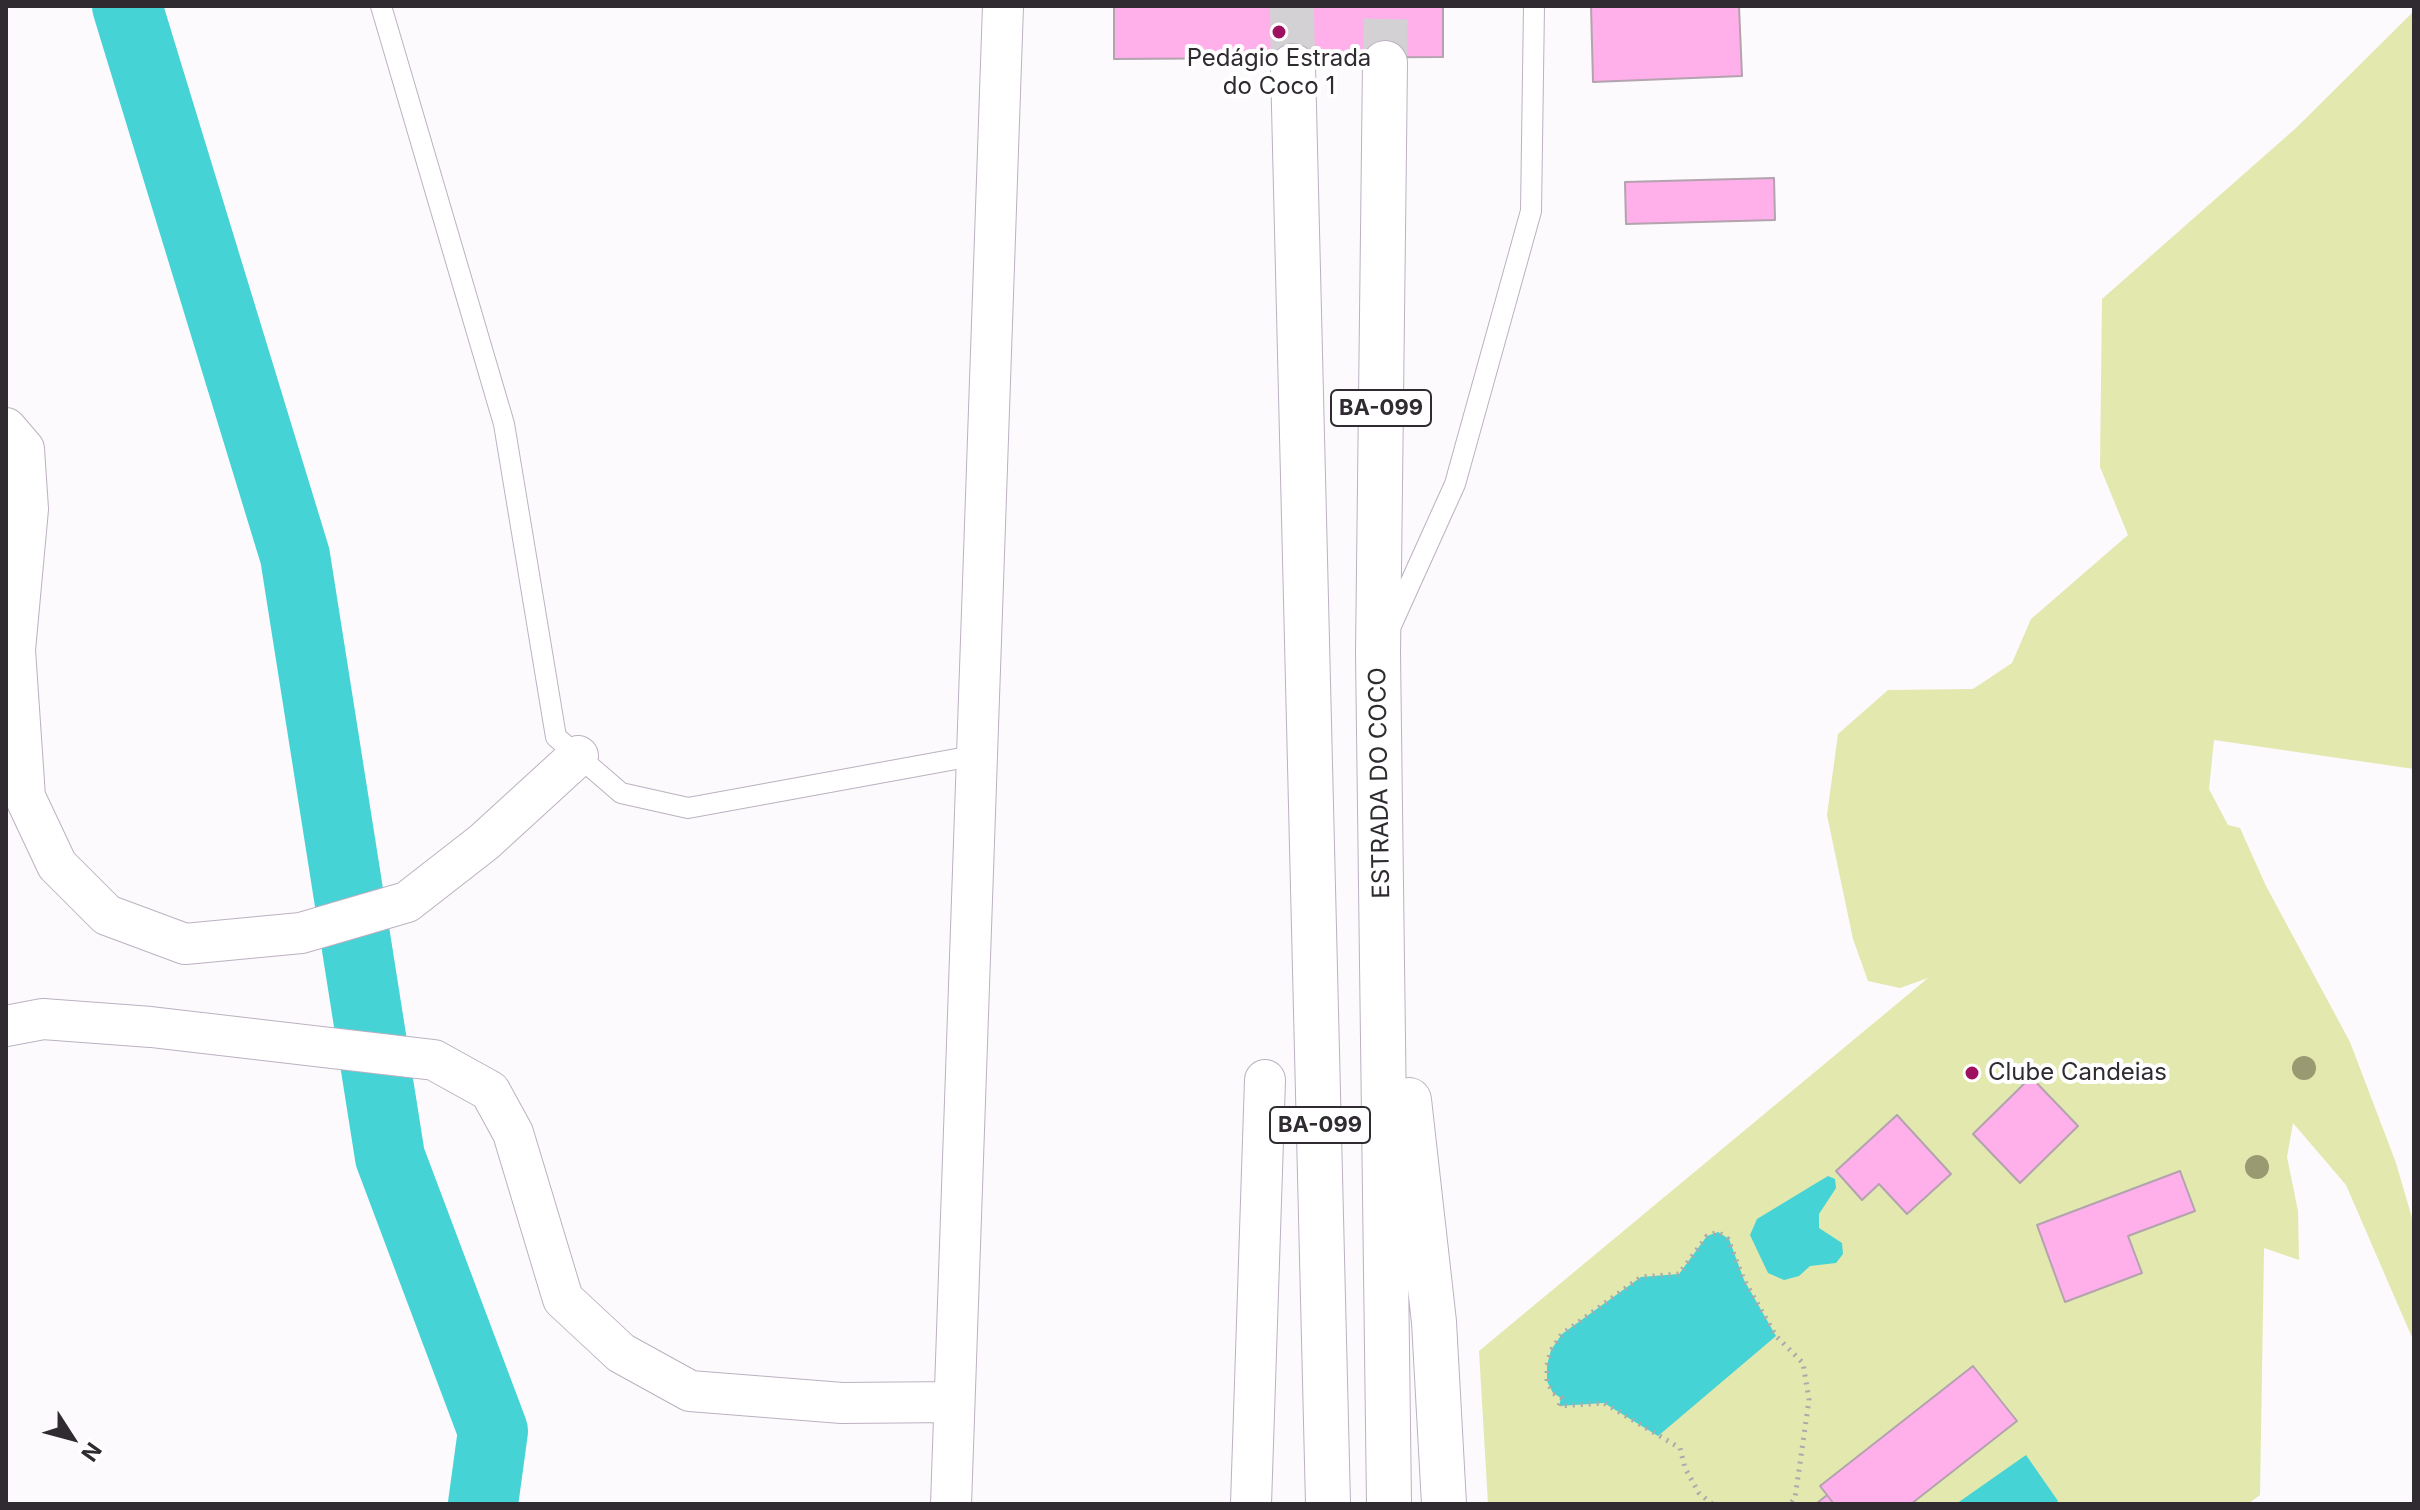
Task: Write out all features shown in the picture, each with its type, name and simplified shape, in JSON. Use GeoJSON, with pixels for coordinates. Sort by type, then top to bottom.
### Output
{"type":"FeatureCollection","features":[{"type":"Feature","properties":{"kind":"highway","name":"ESTRADA DO COCO"},"geometry":{"type":"LineString","coordinates":[[1385,63],[1378,653],[1389,1504]]}},
{"type":"Feature","properties":{"kind":"highway","name":"BA-099"},"geometry":{"type":"LineString","coordinates":[[1293,66],[1328,1504]]}},
{"type":"Feature","properties":{"kind":"highway"},"geometry":{"type":"LineString","coordinates":[[1380,850],[1434,1322],[1444,1504]]}},
{"type":"Feature","properties":{"kind":"street"},"geometry":{"type":"LineString","coordinates":[[951,1504],[1003,6]]}},
{"type":"Feature","properties":{"kind":"street"},"geometry":{"type":"LineString","coordinates":[[6,428],[24,449],[28,509],[15,650],[25,797],[57,865],[107,915],[185,944],[301,933],[407,902],[484,842],[578,756]]}},
{"type":"Feature","properties":{"kind":"street"},"geometry":{"type":"LineString","coordinates":[[6,1026],[43,1019],[434,1060],[490,1091],[513,1133],[563,1299],[621,1353],[690,1391],[842,1403],[954,1402]]}},
{"type":"Feature","properties":{"kind":"street"},"geometry":{"type":"LineString","coordinates":[[1251,1504],[1265,1080]]}},
{"type":"Feature","properties":{"kind":"lane"},"geometry":{"type":"LineString","coordinates":[[381,6],[504,424],[556,737],[621,793],[688,808],[978,755]]}},
{"type":"Feature","properties":{"kind":"lane"},"geometry":{"type":"LineString","coordinates":[[1378,653],[1455,484],[1531,211],[1534,6]]}},
{"type":"Feature","properties":{"kind":"path"},"geometry":{"type":"LineString","coordinates":[[1712,1504],[1699,1493],[1685,1468],[1680,1448],[1604,1403],[1559,1406],[1562,1398],[1553,1393],[1547,1381],[1547,1365],[1551,1350],[1562,1334],[1641,1277],[1679,1274],[1707,1236],[1718,1232],[1728,1239],[1744,1280],[1776,1336],[1803,1363],[1809,1400],[1795,1498],[1790,1504]]}},
{"type":"Feature","properties":{"kind":"green space"},"geometry":{"type":"Polygon","coordinates":[[[2414,11],[2414,769],[2214,740],[2209,789],[2228,825],[2240,828],[2266,886],[2350,1042],[2396,1163],[2414,1225],[2414,1342],[2346,1185],[2293,1123],[2287,1157],[2298,1211],[2299,1260],[2264,1248],[2260,1495],[2248,1504],[1488,1504],[1479,1351],[1928,978],[1900,988],[1868,981],[1853,939],[1827,815],[1838,734],[1888,690],[1973,689],[2012,663],[2031,619],[2128,535],[2100,467],[2102,299],[2296,128],[2414,11]]]}},
{"type":"Feature","properties":{"kind":"water"},"geometry":{"type":"Polygon","coordinates":[[[1828,1176],[1835,1179],[1836,1188],[1819,1214],[1819,1228],[1842,1243],[1843,1254],[1836,1263],[1810,1266],[1799,1276],[1784,1280],[1768,1273],[1750,1235],[1757,1219],[1828,1176]]]}},
{"type":"Feature","properties":{"kind":"water"},"geometry":{"type":"Polygon","coordinates":[[[1718,1232],[1729,1239],[1744,1280],[1776,1336],[1658,1436],[1604,1403],[1559,1406],[1561,1398],[1553,1393],[1547,1381],[1547,1365],[1551,1350],[1562,1334],[1641,1277],[1679,1274],[1707,1236],[1718,1232]]]}},
{"type":"Feature","properties":{"kind":"water"},"geometry":{"type":"Polygon","coordinates":[[[2026,1455],[2058,1501],[2054,1504],[1956,1504],[2026,1455]]]}},
{"type":"Feature","properties":{"kind":"building","name":"Pedágio Estrada do Coco 1"},"geometry":{"type":"Polygon","coordinates":[[[1114,6],[1443,6],[1443,57],[1114,59],[1114,6]]]}},
{"type":"Feature","properties":{"kind":"building"},"geometry":{"type":"Polygon","coordinates":[[[1591,6],[1739,6],[1742,76],[1593,82],[1591,6]]]}},
{"type":"Feature","properties":{"kind":"building"},"geometry":{"type":"Polygon","coordinates":[[[1774,178],[1775,220],[1626,224],[1625,182],[1774,178]]]}},
{"type":"Feature","properties":{"kind":"building"},"geometry":{"type":"Polygon","coordinates":[[[2031,1077],[2078,1126],[2020,1183],[1973,1134],[2031,1077]]]}},
{"type":"Feature","properties":{"kind":"building"},"geometry":{"type":"Polygon","coordinates":[[[1897,1115],[1951,1174],[1907,1214],[1879,1184],[1862,1200],[1836,1171],[1897,1115]]]}},
{"type":"Feature","properties":{"kind":"building"},"geometry":{"type":"Polygon","coordinates":[[[2180,1171],[2195,1211],[2128,1236],[2142,1273],[2065,1302],[2037,1225],[2180,1171]]]}},
{"type":"Feature","properties":{"kind":"building"},"geometry":{"type":"Polygon","coordinates":[[[1973,1366],[2017,1421],[1911,1504],[1834,1504],[1820,1486],[1973,1366]]]}},
{"type":"Feature","properties":{"kind":"building"},"geometry":{"type":"Polygon","coordinates":[[[1827,1495],[1834,1504],[1816,1504],[1827,1495]]]}},
{"type":"Feature","properties":{"kind":"waterway"},"geometry":{"type":"LineString","coordinates":[[127,6],[295,556],[390,1157],[493,1431],[483,1504]]}},
{"type":"Feature","properties":{"kind":"tunnel"},"geometry":{"type":"LineString","coordinates":[[1292,6],[1293,66]]}},
{"type":"Feature","properties":{"kind":"tunnel"},"geometry":{"type":"LineString","coordinates":[[1385,63],[1386,6]]}},
{"type":"Feature","properties":{"kind":"place","name":"Pedágio Estrada do Coco 1"},"geometry":{"type":"Point","coordinates":[1279,32]}},
{"type":"Feature","properties":{"kind":"place","name":"Clube Candeias"},"geometry":{"type":"Point","coordinates":[1972,1073]}}]}
